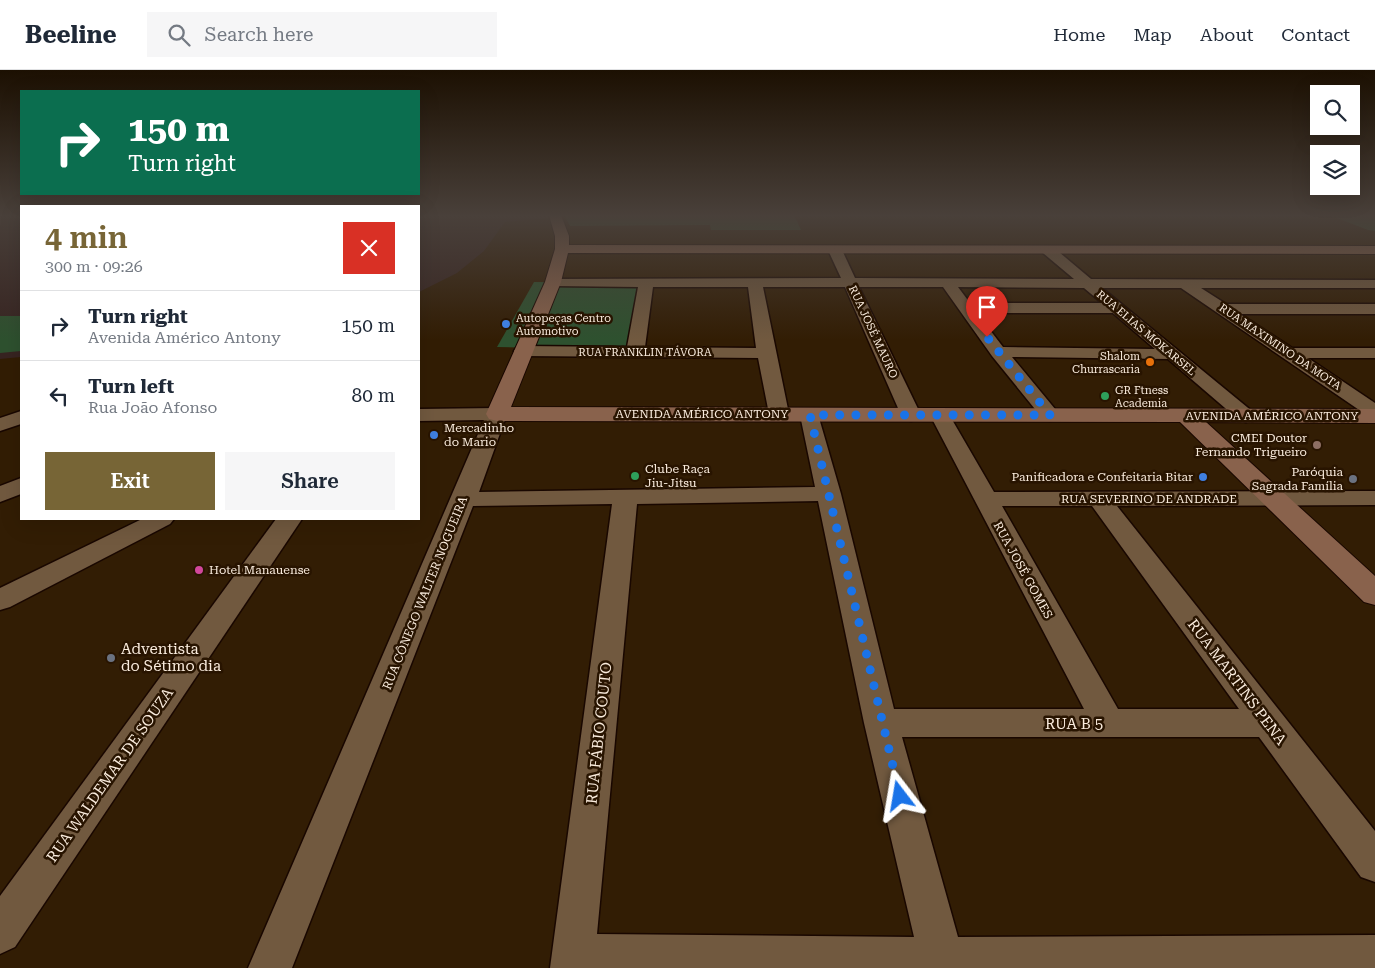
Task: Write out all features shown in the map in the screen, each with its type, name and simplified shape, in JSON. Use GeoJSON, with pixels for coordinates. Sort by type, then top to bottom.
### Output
{"type":"FeatureCollection","features":[{"type":"Feature","properties":{"kind":"street","name":"RUA CÔNEGO WALTER NOGUEIRA"},"geometry":{"type":"LineString","coordinates":[[270,968],[553,282],[560,257]]}},
{"type":"Feature","properties":{"kind":"street","name":"RUA JOSÉ MAURO"},"geometry":{"type":"LineString","coordinates":[[838,257],[911,415]]}},
{"type":"Feature","properties":{"kind":"street","name":"RUA ELIAS MOKARSEL"},"geometry":{"type":"LineString","coordinates":[[1056,257],[1246,416]]}},
{"type":"Feature","properties":{"kind":"street"},"geometry":{"type":"LineString","coordinates":[[553,282],[1375,284]]}},
{"type":"Feature","properties":{"kind":"street"},"geometry":{"type":"LineString","coordinates":[[635,352],[646,282]]}},
{"type":"Feature","properties":{"kind":"street"},"geometry":{"type":"LineString","coordinates":[[947,282],[998,352],[1050,415]]}},
{"type":"Feature","properties":{"kind":"street"},"geometry":{"type":"LineString","coordinates":[[755,283],[766,353],[829,494],[881,723],[942,959]]}},
{"type":"Feature","properties":{"kind":"street","name":"RUA MAXIMINO DA MOTA"},"geometry":{"type":"LineString","coordinates":[[1184,283],[1375,412]]}},
{"type":"Feature","properties":{"kind":"street"},"geometry":{"type":"LineString","coordinates":[[1360,284],[1375,292]]}},
{"type":"Feature","properties":{"kind":"street"},"geometry":{"type":"LineString","coordinates":[[965,308],[1116,308]]}},
{"type":"Feature","properties":{"kind":"street"},"geometry":{"type":"LineString","coordinates":[[1223,309],[1375,309]]}},
{"type":"Feature","properties":{"kind":"street","name":"RUA FRANKLIN TÁVORA"},"geometry":{"type":"LineString","coordinates":[[523,351],[766,353]]}},
{"type":"Feature","properties":{"kind":"street"},"geometry":{"type":"LineString","coordinates":[[998,352],[1170,354]]}},
{"type":"Feature","properties":{"kind":"street"},"geometry":{"type":"LineString","coordinates":[[1290,353],[1375,353]]}},
{"type":"Feature","properties":{"kind":"street","name":"AVENIDA AMÉRICO ANTONY"},"geometry":{"type":"LineString","coordinates":[[420,415],[1375,416]]}},
{"type":"Feature","properties":{"kind":"street","name":"RUA JOSÉ GOMES"},"geometry":{"type":"LineString","coordinates":[[940,415],[984,499],[1109,724]]}},
{"type":"Feature","properties":{"kind":"street"},"geometry":{"type":"LineString","coordinates":[[1186,416],[1375,594]]}},
{"type":"Feature","properties":{"kind":"street"},"geometry":{"type":"LineString","coordinates":[[0,425],[20,417]]}},
{"type":"Feature","properties":{"kind":"street"},"geometry":{"type":"LineString","coordinates":[[0,495],[20,485]]}},
{"type":"Feature","properties":{"kind":"street"},"geometry":{"type":"LineString","coordinates":[[464,499],[829,494]]}},
{"type":"Feature","properties":{"kind":"street","name":"RUA FÁBIO COUTO"},"geometry":{"type":"LineString","coordinates":[[573,962],[626,498]]}},
{"type":"Feature","properties":{"kind":"street","name":"RUA SEVERINO DE ANDRADE"},"geometry":{"type":"LineString","coordinates":[[984,499],[1375,498]]}},
{"type":"Feature","properties":{"kind":"street","name":"RUA MARTINS PENA"},"geometry":{"type":"LineString","coordinates":[[1100,500],[1267,723],[1375,863]]}},
{"type":"Feature","properties":{"kind":"street"},"geometry":{"type":"LineString","coordinates":[[0,600],[159,520]]}},
{"type":"Feature","properties":{"kind":"street","name":"RUA WALDEMAR DE SOUZA"},"geometry":{"type":"LineString","coordinates":[[0,932],[288,520]]}},
{"type":"Feature","properties":{"kind":"street","name":"RUA B 5"},"geometry":{"type":"LineString","coordinates":[[881,723],[1267,723]]}},
{"type":"Feature","properties":{"kind":"street"},"geometry":{"type":"LineString","coordinates":[[573,962],[1375,957]]}},
{"type":"Feature","properties":{"kind":"shaded area"},"geometry":{"type":"Polygon","coordinates":[[[0,257],[20,257],[20,357],[0,359],[0,257]]]}},
{"type":"Feature","properties":{"kind":"shaded area"},"geometry":{"type":"Polygon","coordinates":[[[420,257],[477,257],[457,273],[420,292],[420,257]]]}},
{"type":"Feature","properties":{"kind":"green space"},"geometry":{"type":"Polygon","coordinates":[[[534,282],[643,283],[630,350],[497,347],[534,282]]]}},
{"type":"Feature","properties":{"kind":"green space"},"geometry":{"type":"Polygon","coordinates":[[[0,316],[20,316],[20,351],[0,353],[0,316]]]}},
{"type":"Feature","properties":{"kind":"place","name":"Autopeças Centro Automotivo"},"geometry":{"type":"Point","coordinates":[506,324]}},
{"type":"Feature","properties":{"kind":"place","name":"Shalom Churrascaria"},"geometry":{"type":"Point","coordinates":[1150,362]}},
{"type":"Feature","properties":{"kind":"place","name":"GR Ftness Academia"},"geometry":{"type":"Point","coordinates":[1105,396]}},
{"type":"Feature","properties":{"kind":"place","name":"Mercadinho do Mario"},"geometry":{"type":"Point","coordinates":[434,435]}},
{"type":"Feature","properties":{"kind":"place","name":"CMEI Doutor Fernando Trigueiro"},"geometry":{"type":"Point","coordinates":[1317,445]}},
{"type":"Feature","properties":{"kind":"place","name":"Clube Raça Jiu-Jitsu"},"geometry":{"type":"Point","coordinates":[635,476]}},
{"type":"Feature","properties":{"kind":"place","name":"Panificadora e Confeitaria Bitar"},"geometry":{"type":"Point","coordinates":[1203,477]}},
{"type":"Feature","properties":{"kind":"place","name":"Paróquia Sagrada Família"},"geometry":{"type":"Point","coordinates":[1353,479]}},
{"type":"Feature","properties":{"kind":"place","name":"Hotel Manauense"},"geometry":{"type":"Point","coordinates":[199,570]}},
{"type":"Feature","properties":{"kind":"place","name":"Adventista do Sétimo dia"},"geometry":{"type":"Point","coordinates":[111,658]}},
{"type":"Feature","properties":{"kind":"route"},"geometry":{"type":"LineString","coordinates":[[900,796],[881,723],[810,415],[1050,415],[987,337]]}}]}
